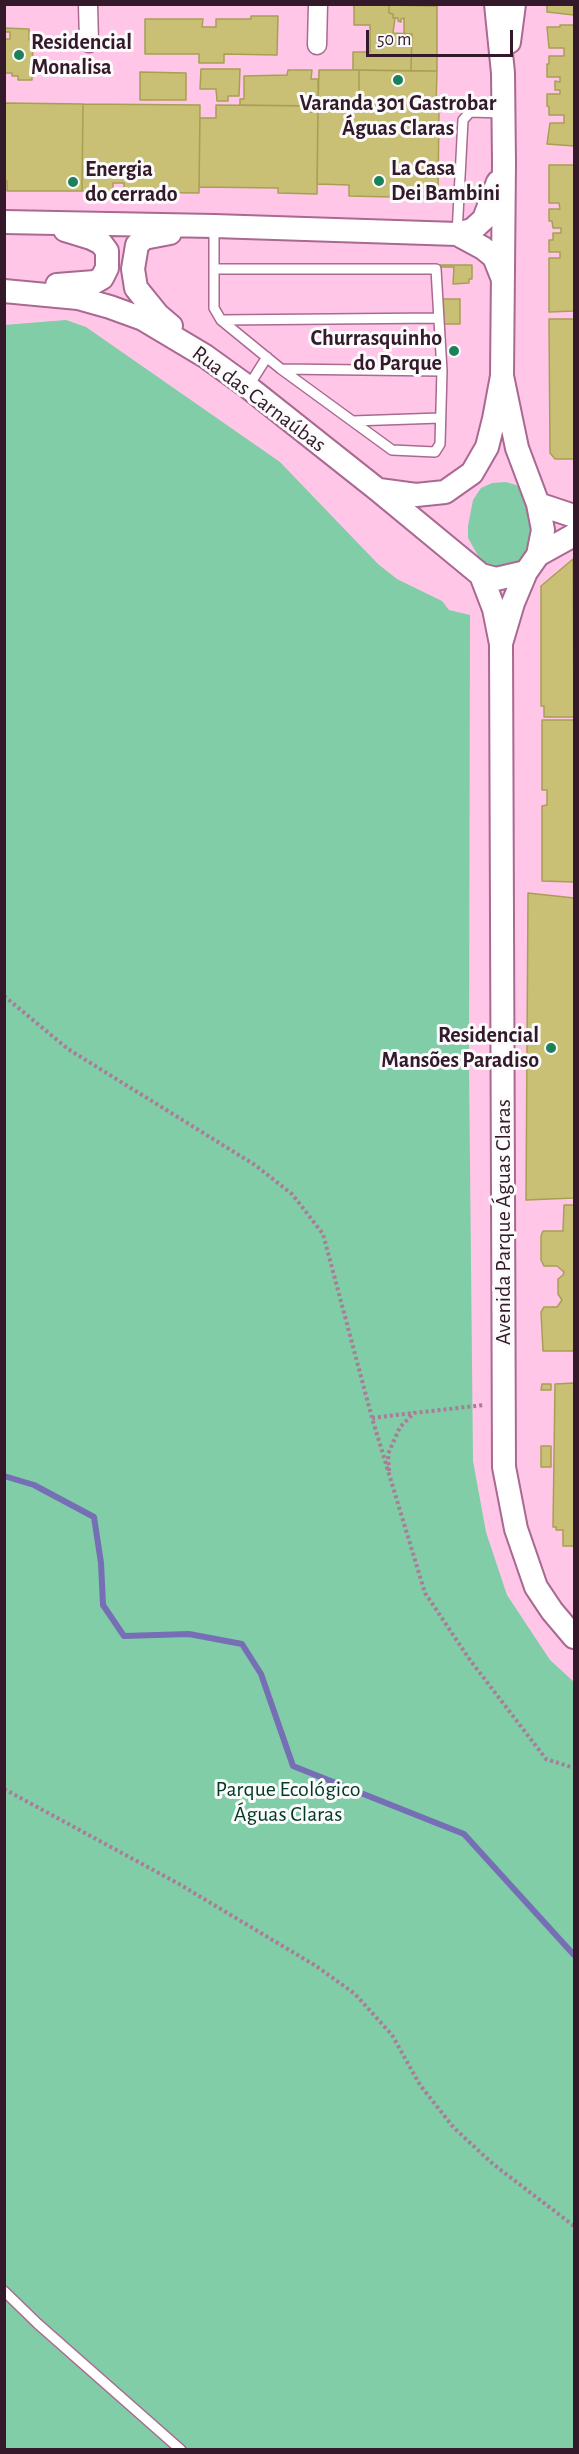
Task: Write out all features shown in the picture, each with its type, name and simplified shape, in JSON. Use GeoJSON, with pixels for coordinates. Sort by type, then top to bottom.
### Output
{"type":"FeatureCollection","features":[{"type":"Feature","properties":{"kind":"street"},"geometry":{"type":"LineString","coordinates":[[88,4],[89,43]]}},
{"type":"Feature","properties":{"kind":"street"},"geometry":{"type":"LineString","coordinates":[[317,45],[318,4]]}},
{"type":"Feature","properties":{"kind":"street"},"geometry":{"type":"LineString","coordinates":[[378,490],[416,495],[445,492],[472,473],[487,447],[502,375],[503,73],[496,4]]}},
{"type":"Feature","properties":{"kind":"street"},"geometry":{"type":"LineString","coordinates":[[503,73],[514,4]]}},
{"type":"Feature","properties":{"kind":"street"},"geometry":{"type":"LineString","coordinates":[[4,222],[457,234],[472,230],[484,219],[504,163]]}},
{"type":"Feature","properties":{"kind":"street"},"geometry":{"type":"LineString","coordinates":[[4,290],[26,285],[89,283],[102,278],[107,268],[107,251],[101,243],[42,222]]}},
{"type":"Feature","properties":{"kind":"street"},"geometry":{"type":"LineString","coordinates":[[205,356],[157,314],[136,288],[133,269],[137,244],[144,238],[209,226]]}},
{"type":"Feature","properties":{"kind":"street"},"geometry":{"type":"LineString","coordinates":[[457,234],[483,248],[494,257],[503,278]]}},
{"type":"Feature","properties":{"kind":"street","name":"Rua das Carnaúbas"},"geometry":{"type":"LineString","coordinates":[[4,290],[78,298],[110,307],[143,319],[205,356],[248,387],[378,490],[481,575]]}},
{"type":"Feature","properties":{"kind":"street"},"geometry":{"type":"LineString","coordinates":[[502,375],[517,448],[537,504],[574,516]]}},
{"type":"Feature","properties":{"kind":"street","name":"Avenida Parque Águas Claras"},"geometry":{"type":"LineString","coordinates":[[501,644],[513,603],[532,564],[543,530],[537,504]]}},
{"type":"Feature","properties":{"kind":"street"},"geometry":{"type":"LineString","coordinates":[[481,575],[496,579],[532,564],[574,535]]}},
{"type":"Feature","properties":{"kind":"street","name":"Avenida Parque Águas Claras"},"geometry":{"type":"LineString","coordinates":[[481,575],[494,609],[501,644],[504,1467],[516,1529],[536,1587],[574,1637]]}},
{"type":"Feature","properties":{"kind":"lane"},"geometry":{"type":"LineString","coordinates":[[457,234],[463,120],[470,112],[502,113]]}},
{"type":"Feature","properties":{"kind":"lane"},"geometry":{"type":"LineString","coordinates":[[209,226],[215,269],[214,308],[221,320],[281,369],[392,450],[435,452],[440,444],[441,371],[436,269],[215,269]]}},
{"type":"Feature","properties":{"kind":"lane"},"geometry":{"type":"LineString","coordinates":[[221,320],[439,318]]}},
{"type":"Feature","properties":{"kind":"lane"},"geometry":{"type":"LineString","coordinates":[[248,387],[267,357]]}},
{"type":"Feature","properties":{"kind":"lane"},"geometry":{"type":"LineString","coordinates":[[281,369],[441,371]]}},
{"type":"Feature","properties":{"kind":"lane"},"geometry":{"type":"LineString","coordinates":[[353,421],[440,418]]}},
{"type":"Feature","properties":{"kind":"lane"},"geometry":{"type":"LineString","coordinates":[[4,2291],[182,2450]]}},
{"type":"Feature","properties":{"kind":"path"},"geometry":{"type":"LineString","coordinates":[[4,996],[68,1048],[255,1165],[292,1194],[323,1234],[372,1418],[425,1593],[470,1660],[546,1759],[574,1768]]}},
{"type":"Feature","properties":{"kind":"path"},"geometry":{"type":"LineString","coordinates":[[372,1418],[504,1404]]}},
{"type":"Feature","properties":{"kind":"path"},"geometry":{"type":"LineString","coordinates":[[390,1477],[388,1454],[400,1427],[414,1413]]}},
{"type":"Feature","properties":{"kind":"path"},"geometry":{"type":"LineString","coordinates":[[4,1789],[179,1884],[316,1966],[355,1994],[392,2035],[420,2085],[454,2128],[493,2164],[574,2226]]}},
{"type":"Feature","properties":{"kind":"green space","name":"Parque Ecológico Águas Claras"},"geometry":{"type":"Polygon","coordinates":[[[66,320],[86,327],[280,462],[378,564],[397,579],[442,601],[449,610],[470,615],[469,1065],[473,1461],[486,1532],[507,1595],[550,1660],[574,1682],[574,2449],[5,2450],[4,325],[66,320]]]}},
{"type":"Feature","properties":{"kind":"green space"},"geometry":{"type":"Polygon","coordinates":[[[506,482],[516,485],[525,494],[535,532],[524,558],[515,568],[501,569],[480,559],[468,538],[468,526],[473,500],[481,488],[492,483],[506,482]]]}},
{"type":"Feature","properties":{"kind":"building"},"geometry":{"type":"Polygon","coordinates":[[[547,4],[574,4],[574,15],[547,12],[547,4]]]}},
{"type":"Feature","properties":{"kind":"building"},"geometry":{"type":"Polygon","coordinates":[[[354,5],[389,5],[389,13],[395,18],[393,33],[412,34],[411,71],[353,70],[353,52],[370,52],[370,25],[354,25],[354,5]]]}},
{"type":"Feature","properties":{"kind":"building"},"geometry":{"type":"Polygon","coordinates":[[[389,5],[437,6],[437,71],[411,71],[412,34],[404,35],[404,18],[401,22],[398,18],[393,18],[393,14],[389,13],[389,5]]]}},
{"type":"Feature","properties":{"kind":"building"},"geometry":{"type":"Polygon","coordinates":[[[251,16],[278,16],[277,55],[224,54],[224,63],[199,63],[199,54],[145,54],[145,19],[203,19],[202,27],[216,27],[216,19],[251,19],[251,16]]]}},
{"type":"Feature","properties":{"kind":"building"},"geometry":{"type":"Polygon","coordinates":[[[560,25],[574,25],[574,146],[547,144],[550,123],[564,123],[564,115],[549,115],[547,106],[547,94],[560,94],[560,90],[555,90],[555,81],[560,82],[560,77],[547,77],[549,56],[564,56],[564,48],[549,48],[547,27],[560,27],[560,25]]]}},
{"type":"Feature","properties":{"kind":"building","name":"Residencial Monalisa"},"geometry":{"type":"Polygon","coordinates":[[[4,28],[29,29],[29,40],[33,40],[32,80],[18,80],[18,76],[12,76],[12,73],[4,73],[4,39],[10,39],[10,32],[4,32],[4,28]]]}},
{"type":"Feature","properties":{"kind":"building"},"geometry":{"type":"Polygon","coordinates":[[[201,69],[240,69],[239,96],[228,96],[228,101],[217,101],[216,89],[200,89],[201,69]]]}},
{"type":"Feature","properties":{"kind":"building"},"geometry":{"type":"Polygon","coordinates":[[[288,70],[312,70],[311,79],[318,79],[318,106],[240,105],[240,99],[244,99],[244,76],[287,75],[288,70]]]}},
{"type":"Feature","properties":{"kind":"building"},"geometry":{"type":"Polygon","coordinates":[[[319,70],[359,70],[359,106],[318,106],[319,70]]]}},
{"type":"Feature","properties":{"kind":"building","name":"Varanda 301 Gastrobar Águas Claras"},"geometry":{"type":"Polygon","coordinates":[[[359,70],[437,71],[436,106],[359,106],[359,70]]]}},
{"type":"Feature","properties":{"kind":"building"},"geometry":{"type":"Polygon","coordinates":[[[140,72],[186,73],[186,100],[140,100],[140,72]]]}},
{"type":"Feature","properties":{"kind":"building"},"geometry":{"type":"Polygon","coordinates":[[[4,103],[83,104],[82,191],[7,191],[7,181],[4,181],[4,103]]]}},
{"type":"Feature","properties":{"kind":"building"},"geometry":{"type":"Polygon","coordinates":[[[83,104],[200,105],[199,193],[124,192],[124,183],[113,183],[113,192],[82,191],[83,104]]]}},
{"type":"Feature","properties":{"kind":"building"},"geometry":{"type":"Polygon","coordinates":[[[216,105],[308,106],[309,112],[318,112],[317,194],[278,193],[278,188],[199,187],[200,118],[216,118],[216,105]]]}},
{"type":"Feature","properties":{"kind":"building"},"geometry":{"type":"Polygon","coordinates":[[[318,106],[439,106],[438,198],[349,196],[349,185],[317,184],[318,106]]]}},
{"type":"Feature","properties":{"kind":"building"},"geometry":{"type":"Polygon","coordinates":[[[549,165],[574,165],[574,311],[549,312],[549,258],[560,258],[560,252],[549,252],[549,240],[553,240],[553,233],[561,233],[561,228],[553,228],[552,221],[549,221],[549,209],[560,209],[559,203],[549,203],[549,165]]]}},
{"type":"Feature","properties":{"kind":"building"},"geometry":{"type":"Polygon","coordinates":[[[439,265],[472,265],[472,279],[469,279],[469,283],[453,284],[454,267],[439,267],[439,265]]]}},
{"type":"Feature","properties":{"kind":"building"},"geometry":{"type":"Polygon","coordinates":[[[436,299],[460,299],[460,324],[435,324],[436,299]]]}},
{"type":"Feature","properties":{"kind":"building"},"geometry":{"type":"Polygon","coordinates":[[[549,319],[574,319],[574,459],[555,459],[550,453],[549,319]]]}},
{"type":"Feature","properties":{"kind":"building"},"geometry":{"type":"Polygon","coordinates":[[[573,559],[574,717],[544,717],[544,706],[541,706],[541,586],[573,559]]]}},
{"type":"Feature","properties":{"kind":"building"},"geometry":{"type":"Polygon","coordinates":[[[542,720],[574,720],[574,882],[542,881],[542,806],[547,805],[547,790],[542,790],[542,720]]]}},
{"type":"Feature","properties":{"kind":"building","name":"Residencial Mansões Paradiso"},"geometry":{"type":"Polygon","coordinates":[[[528,893],[574,898],[574,1198],[526,1200],[528,893]]]}},
{"type":"Feature","properties":{"kind":"building"},"geometry":{"type":"Polygon","coordinates":[[[564,1205],[574,1205],[574,1351],[543,1351],[541,1312],[544,1307],[557,1307],[562,1300],[558,1294],[558,1279],[564,1272],[557,1266],[544,1266],[541,1260],[541,1236],[543,1231],[563,1231],[564,1205]]]}},
{"type":"Feature","properties":{"kind":"building"},"geometry":{"type":"Polygon","coordinates":[[[574,1383],[574,1546],[563,1546],[563,1530],[556,1530],[556,1527],[553,1527],[555,1384],[574,1383]]]}},
{"type":"Feature","properties":{"kind":"building"},"geometry":{"type":"Polygon","coordinates":[[[542,1384],[551,1384],[551,1390],[541,1390],[542,1384]]]}},
{"type":"Feature","properties":{"kind":"building"},"geometry":{"type":"Polygon","coordinates":[[[541,1446],[551,1446],[551,1467],[541,1467],[541,1446]]]}},
{"type":"Feature","properties":{"kind":"waterway"},"geometry":{"type":"LineString","coordinates":[[4,1476],[34,1485],[94,1517],[101,1563],[103,1605],[124,1636],[189,1634],[242,1644],[261,1674],[293,1766],[464,1834],[574,1955]]}},
{"type":"Feature","properties":{"kind":"place","name":"Residencial Monalisa"},"geometry":{"type":"Point","coordinates":[19,55]}},
{"type":"Feature","properties":{"kind":"place","name":"Varanda 301 Gastrobar Águas Claras"},"geometry":{"type":"Point","coordinates":[398,80]}},
{"type":"Feature","properties":{"kind":"place","name":"La Casa Dei Bambini"},"geometry":{"type":"Point","coordinates":[379,181]}},
{"type":"Feature","properties":{"kind":"place","name":"Energia do cerrado"},"geometry":{"type":"Point","coordinates":[73,182]}},
{"type":"Feature","properties":{"kind":"place","name":"Churrasquinho do Parque"},"geometry":{"type":"Point","coordinates":[454,351]}},
{"type":"Feature","properties":{"kind":"place","name":"Residencial Mansões Paradiso"},"geometry":{"type":"Point","coordinates":[551,1048]}}]}
